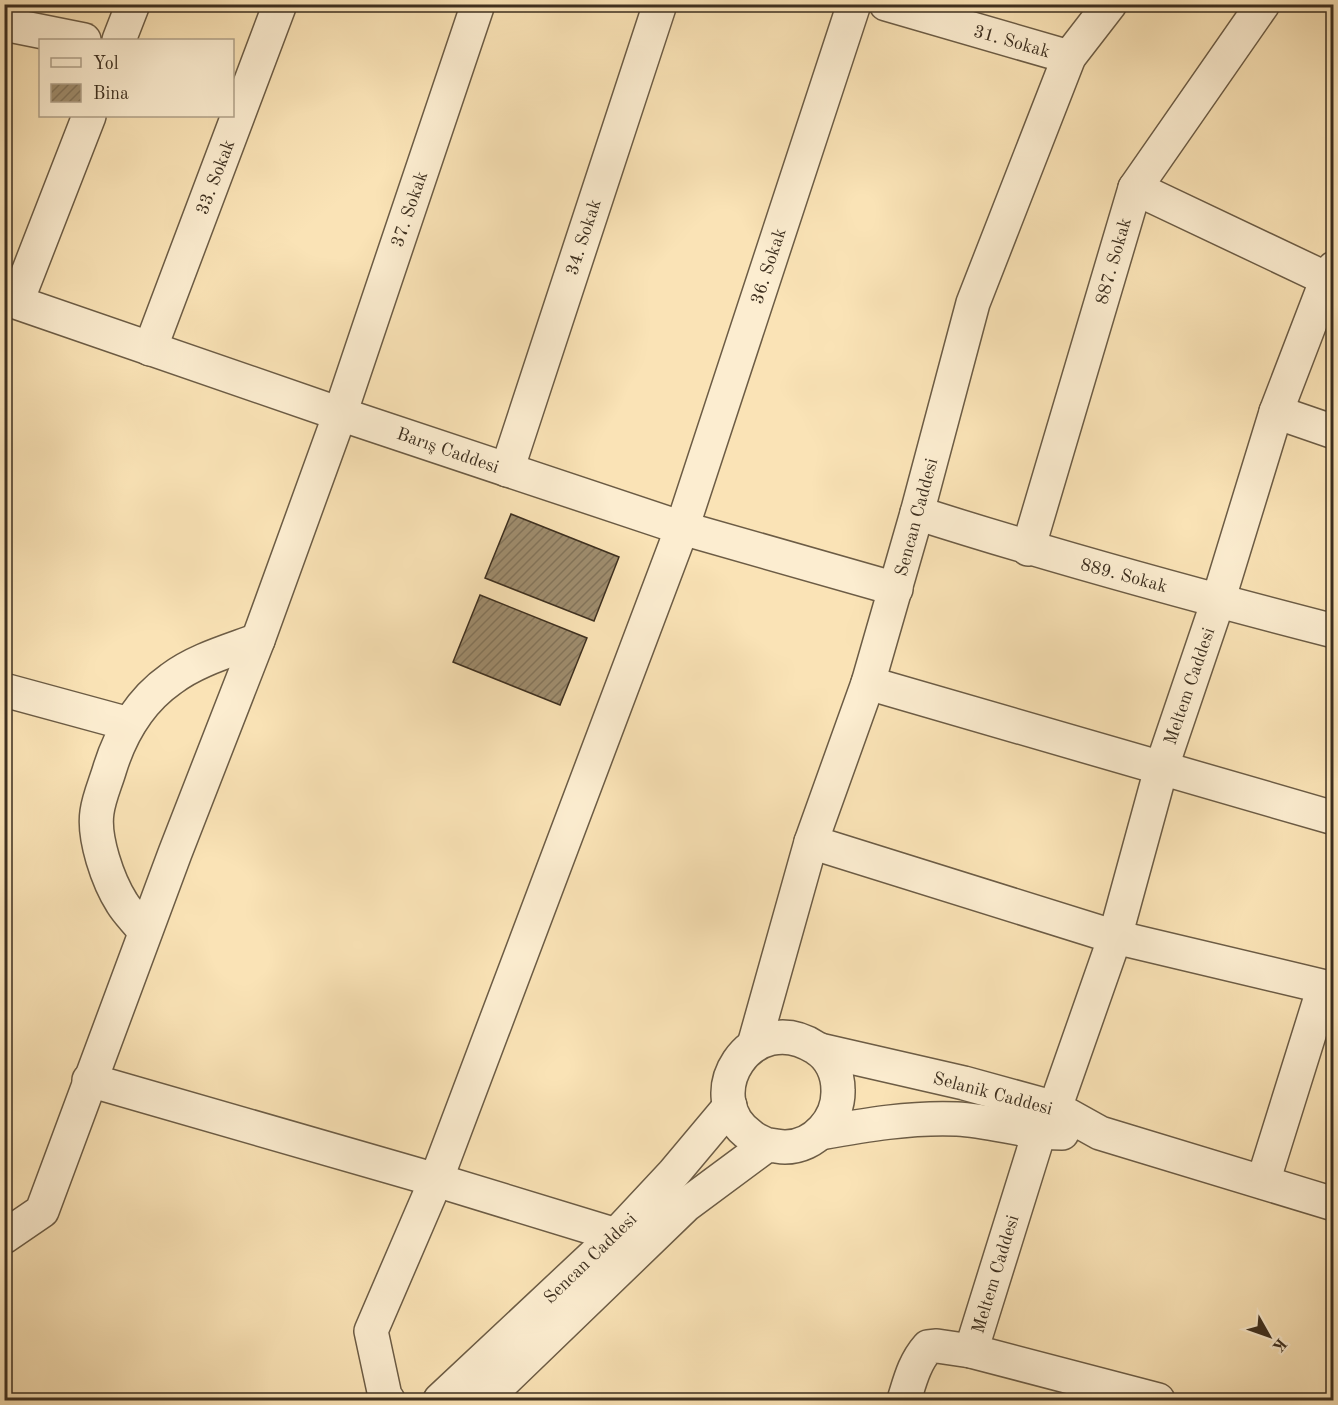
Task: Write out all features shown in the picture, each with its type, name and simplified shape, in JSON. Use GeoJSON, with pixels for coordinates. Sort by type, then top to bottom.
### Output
{"type":"FeatureCollection","features":[{"type":"Feature","properties":{"kind":"street"},"geometry":{"type":"LineString","coordinates":[[119,39],[134,4]]}},
{"type":"Feature","properties":{"kind":"street","name":"33. Sokak"},"geometry":{"type":"LineString","coordinates":[[150,349],[280,4]]}},
{"type":"Feature","properties":{"kind":"street","name":"37. Sokak"},"geometry":{"type":"LineString","coordinates":[[4,1237],[42,1210],[145,932],[258,640],[340,414],[478,4]]}},
{"type":"Feature","properties":{"kind":"street","name":"34. Sokak"},"geometry":{"type":"LineString","coordinates":[[507,470],[660,4]]}},
{"type":"Feature","properties":{"kind":"street","name":"36. Sokak"},"geometry":{"type":"LineString","coordinates":[[388,1401],[371,1331],[436,1180],[682,528],[854,4]]}},
{"type":"Feature","properties":{"kind":"street","name":"31. Sokak"},"geometry":{"type":"LineString","coordinates":[[886,4],[1069,57]]}},
{"type":"Feature","properties":{"kind":"street","name":"Sencan Caddesi"},"geometry":{"type":"LineString","coordinates":[[754,1045],[812,842],[868,683],[896,589],[973,303],[1069,57],[1110,4]]}},
{"type":"Feature","properties":{"kind":"street","name":"887. Sokak"},"geometry":{"type":"LineString","coordinates":[[1028,549],[1135,188],[1263,4]]}},
{"type":"Feature","properties":{"kind":"street"},"geometry":{"type":"LineString","coordinates":[[4,24],[79,39]]}},
{"type":"Feature","properties":{"kind":"street"},"geometry":{"type":"LineString","coordinates":[[11,299],[89,117]]}},
{"type":"Feature","properties":{"kind":"street"},"geometry":{"type":"LineString","coordinates":[[1135,188],[1330,274]]}},
{"type":"Feature","properties":{"kind":"street","name":"Meltem Caddesi"},"geometry":{"type":"LineString","coordinates":[[904,1401],[914,1368],[919,1357],[928,1347],[937,1346],[971,1351],[1047,1120],[1115,937],[1161,770],[1218,601],[1276,412],[1330,274]]}},
{"type":"Feature","properties":{"kind":"street","name":"Barış Caddesi"},"geometry":{"type":"LineString","coordinates":[[11,299],[340,414],[682,528],[896,589]]}},
{"type":"Feature","properties":{"kind":"street"},"geometry":{"type":"LineString","coordinates":[[1276,412],[1334,432]]}},
{"type":"Feature","properties":{"kind":"street","name":"889. Sokak"},"geometry":{"type":"LineString","coordinates":[[917,513],[1028,549],[1334,631]]}},
{"type":"Feature","properties":{"kind":"street"},"geometry":{"type":"LineString","coordinates":[[145,932],[122,904],[103,860],[97,813],[113,757],[129,724],[154,694],[179,673],[188,667],[258,640]]}},
{"type":"Feature","properties":{"kind":"street"},"geometry":{"type":"LineString","coordinates":[[868,683],[1161,770],[1334,818]]}},
{"type":"Feature","properties":{"kind":"street"},"geometry":{"type":"LineString","coordinates":[[4,690],[129,724]]}},
{"type":"Feature","properties":{"kind":"street"},"geometry":{"type":"LineString","coordinates":[[812,842],[1115,937],[1329,988],[1263,1182]]}},
{"type":"Feature","properties":{"kind":"street"},"geometry":{"type":"LineString","coordinates":[[788,1036],[805,1041],[820,1050],[831,1063],[838,1081],[838,1100],[832,1118],[820,1133],[804,1143],[786,1147],[767,1144],[750,1136],[737,1122],[730,1106],[728,1089],[732,1071],[741,1056],[754,1045],[770,1038],[788,1036]]}},
{"type":"Feature","properties":{"kind":"street","name":"Selanik Caddesi"},"geometry":{"type":"LineString","coordinates":[[820,1050],[964,1083],[1047,1120],[1100,1132],[1334,1204]]}},
{"type":"Feature","properties":{"kind":"street"},"geometry":{"type":"LineString","coordinates":[[89,1080],[436,1180],[616,1235]]}},
{"type":"Feature","properties":{"kind":"street","name":"Sencan Caddesi"},"geometry":{"type":"LineString","coordinates":[[440,1401],[616,1235],[673,1174],[730,1106]]}},
{"type":"Feature","properties":{"kind":"street"},"geometry":{"type":"LineString","coordinates":[[820,1133],[885,1122],[958,1119],[1047,1120]]}},
{"type":"Feature","properties":{"kind":"street"},"geometry":{"type":"LineString","coordinates":[[484,1401],[686,1205],[767,1144]]}},
{"type":"Feature","properties":{"kind":"street"},"geometry":{"type":"LineString","coordinates":[[971,1351],[1158,1401]]}},
{"type":"Feature","properties":{"kind":"building"},"geometry":{"type":"Polygon","coordinates":[[[511,514],[619,557],[594,621],[485,578],[511,514]]]}},
{"type":"Feature","properties":{"kind":"building"},"geometry":{"type":"Polygon","coordinates":[[[480,595],[587,638],[560,705],[453,662],[480,595]]]}}]}
